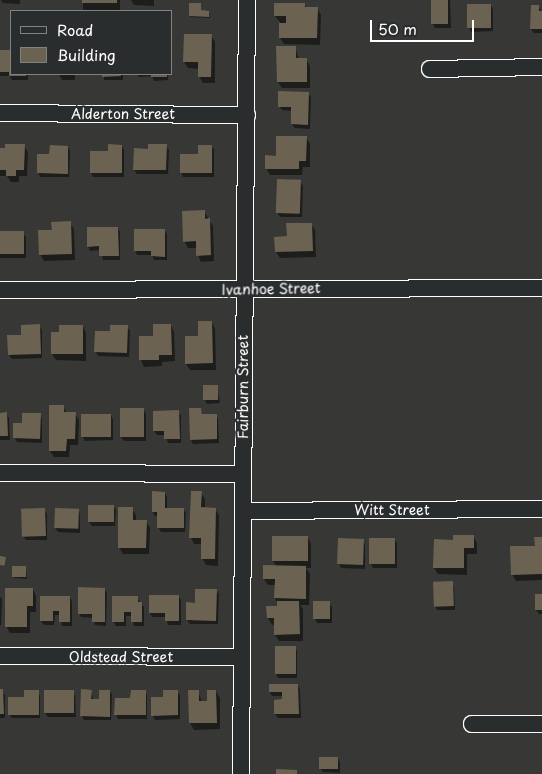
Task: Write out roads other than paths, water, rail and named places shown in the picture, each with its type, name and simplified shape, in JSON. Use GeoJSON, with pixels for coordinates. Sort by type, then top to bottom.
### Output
{"type":"FeatureCollection","features":[{"type":"Feature","properties":{"kind":"street","name":"Fairburn Street"},"geometry":{"type":"LineString","coordinates":[[241,774],[247,0]]}},
{"type":"Feature","properties":{"kind":"street"},"geometry":{"type":"LineString","coordinates":[[430,68],[542,67]]}},
{"type":"Feature","properties":{"kind":"street","name":"Alderton Street"},"geometry":{"type":"LineString","coordinates":[[0,112],[247,114]]}},
{"type":"Feature","properties":{"kind":"street","name":"Ivanhoe Street"},"geometry":{"type":"LineString","coordinates":[[0,290],[244,290],[308,287],[542,288]]}},
{"type":"Feature","properties":{"kind":"street"},"geometry":{"type":"LineString","coordinates":[[0,473],[243,474]]}},
{"type":"Feature","properties":{"kind":"street","name":"Witt Street"},"geometry":{"type":"LineString","coordinates":[[242,511],[542,508]]}},
{"type":"Feature","properties":{"kind":"street","name":"Oldstead Street"},"geometry":{"type":"LineString","coordinates":[[0,656],[242,657]]}},
{"type":"Feature","properties":{"kind":"street"},"geometry":{"type":"LineString","coordinates":[[472,724],[542,724]]}}]}
